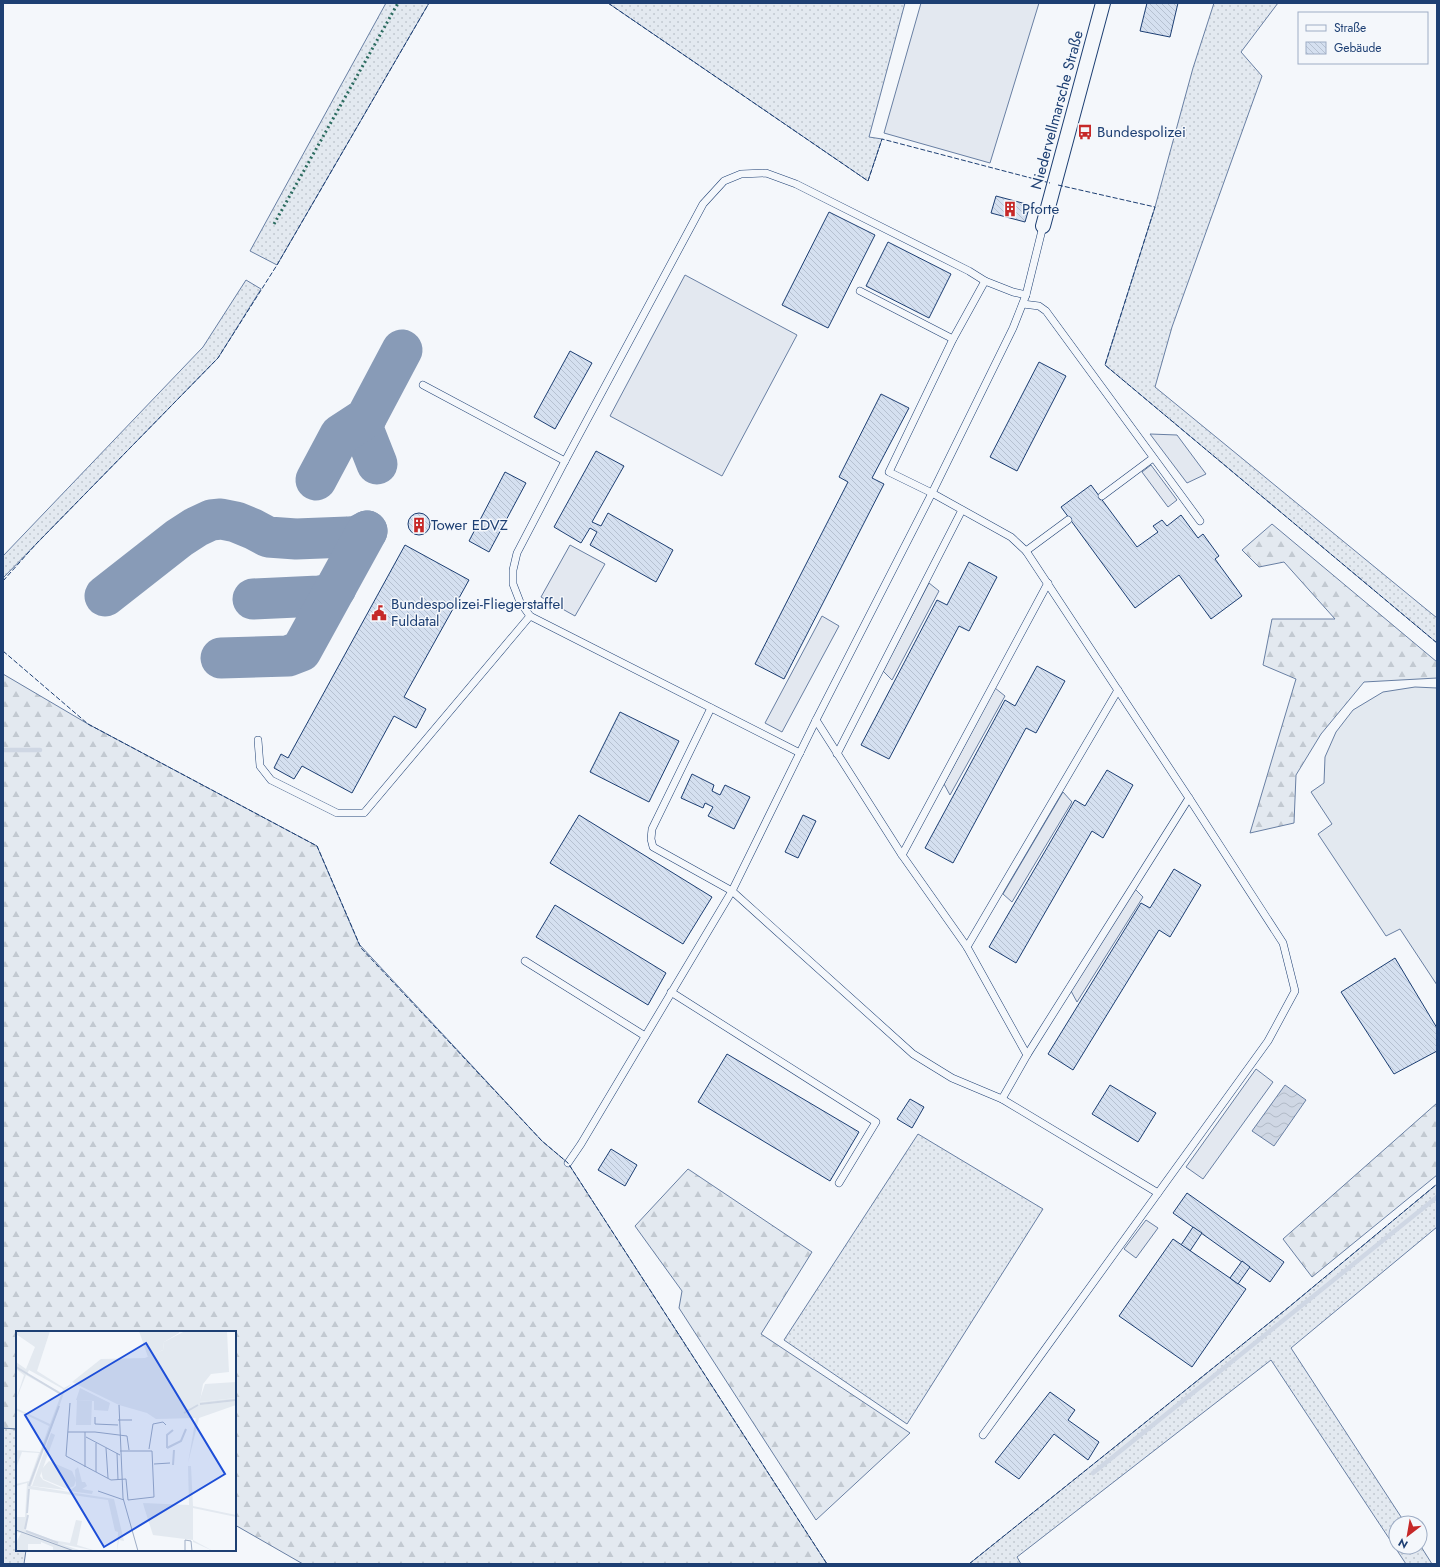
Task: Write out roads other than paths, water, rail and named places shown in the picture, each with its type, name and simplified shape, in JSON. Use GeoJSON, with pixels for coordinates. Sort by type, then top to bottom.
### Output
{"type":"FeatureCollection","features":[{"type":"Feature","properties":{"kind":"street","name":"Niedervellmarsche Straße"},"geometry":{"type":"LineString","coordinates":[[1043,226],[1103,3]]}},
{"type":"Feature","properties":{"kind":"lane"},"geometry":{"type":"LineString","coordinates":[[800,754],[530,616],[520,602],[513,584],[512,570],[517,553],[564,461],[703,204],[724,181],[741,174],[766,173],[796,184],[969,271],[984,281],[1013,292],[1026,295]]}},
{"type":"Feature","properties":{"kind":"lane"},"geometry":{"type":"LineString","coordinates":[[568,1163],[581,1144],[732,892],[816,720],[932,493],[1013,328],[1026,295],[1043,226]]}},
{"type":"Feature","properties":{"kind":"lane"},"geometry":{"type":"LineString","coordinates":[[982,1435],[1268,1041],[1295,991],[1283,943],[1026,551],[1011,537],[932,493],[890,472],[953,339],[984,281]]}},
{"type":"Feature","properties":{"kind":"lane"},"geometry":{"type":"LineString","coordinates":[[860,291],[953,339]]}},
{"type":"Feature","properties":{"kind":"lane"},"geometry":{"type":"LineString","coordinates":[[1023,304],[1039,306],[1046,310],[1200,521]]}},
{"type":"Feature","properties":{"kind":"lane"},"geometry":{"type":"LineString","coordinates":[[423,385],[564,461]]}},
{"type":"Feature","properties":{"kind":"lane"},"geometry":{"type":"LineString","coordinates":[[1102,496],[1153,458]]}},
{"type":"Feature","properties":{"kind":"lane"},"geometry":{"type":"LineString","coordinates":[[837,754],[962,510]]}},
{"type":"Feature","properties":{"kind":"lane"},"geometry":{"type":"LineString","coordinates":[[1026,551],[1068,520]]}},
{"type":"Feature","properties":{"kind":"lane"},"geometry":{"type":"LineString","coordinates":[[902,855],[1048,583]]}},
{"type":"Feature","properties":{"kind":"lane"},"geometry":{"type":"LineString","coordinates":[[258,740],[260,766],[270,780],[337,813],[364,813],[530,616]]}},
{"type":"Feature","properties":{"kind":"lane"},"geometry":{"type":"LineString","coordinates":[[967,947],[1118,690]]}},
{"type":"Feature","properties":{"kind":"lane"},"geometry":{"type":"LineString","coordinates":[[711,708],[652,829],[651,840],[654,847],[732,892],[913,1054],[952,1078],[1002,1098],[1158,1193]]}},
{"type":"Feature","properties":{"kind":"lane"},"geometry":{"type":"LineString","coordinates":[[816,720],[902,855],[967,947],[1027,1055]]}},
{"type":"Feature","properties":{"kind":"lane"},"geometry":{"type":"LineString","coordinates":[[1002,1098],[1027,1055],[1189,798]]}},
{"type":"Feature","properties":{"kind":"lane"},"geometry":{"type":"LineString","coordinates":[[525,962],[646,1036]]}},
{"type":"Feature","properties":{"kind":"lane"},"geometry":{"type":"LineString","coordinates":[[671,992],[876,1122],[840,1183]]}},
{"type":"Feature","properties":{"kind":"water"},"geometry":{"type":"Polygon","coordinates":[[[1285,1085],[1306,1100],[1274,1146],[1252,1131],[1285,1085]]]}},
{"type":"Feature","properties":{"kind":"waterway"},"geometry":{"type":"LineString","coordinates":[[3,750],[40,750]]}},
{"type":"Feature","properties":{"kind":"waterway"},"geometry":{"type":"LineString","coordinates":[[1093,1473],[1437,1197]]}},
{"type":"Feature","properties":{"kind":"place","name":"Bundespolizei"},"geometry":{"type":"Point","coordinates":[1085,132]}},
{"type":"Feature","properties":{"kind":"place","name":"Pforte"},"geometry":{"type":"Point","coordinates":[1010,209]}},
{"type":"Feature","properties":{"kind":"place","name":"Tower EDVZ"},"geometry":{"type":"Point","coordinates":[419,525]}},
{"type":"Feature","properties":{"kind":"place","name":"Bundespolizei-Fliegerstaffel Fuldatal"},"geometry":{"type":"Point","coordinates":[379,613]}}]}
